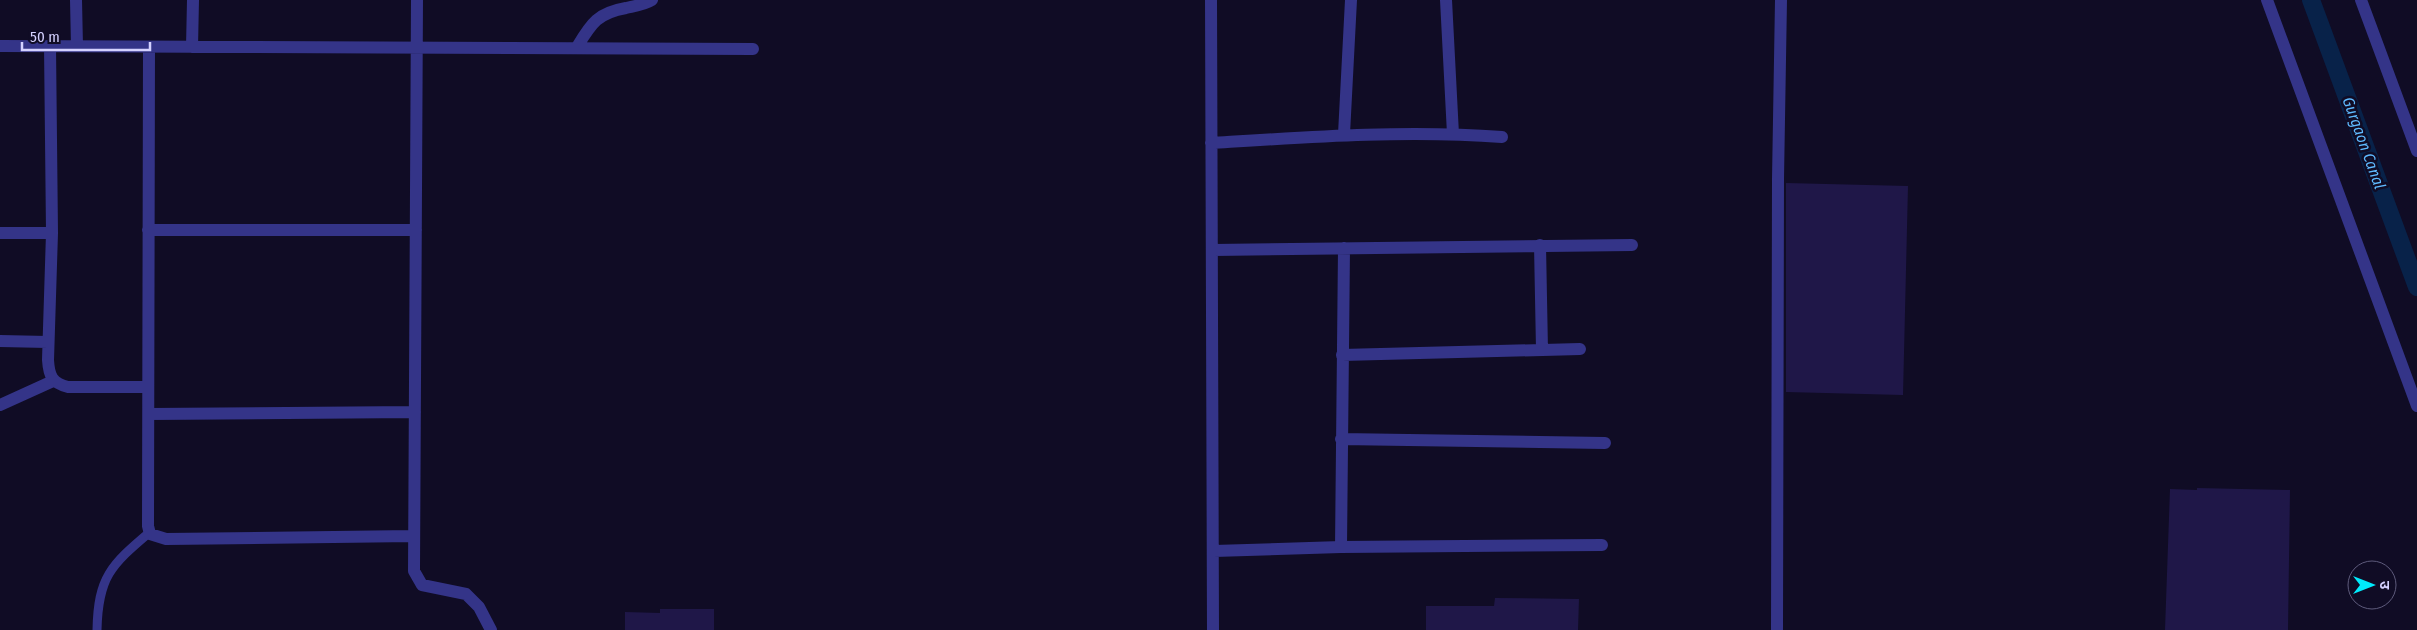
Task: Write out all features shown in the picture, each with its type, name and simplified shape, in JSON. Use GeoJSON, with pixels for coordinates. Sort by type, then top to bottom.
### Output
{"type":"FeatureCollection","features":[{"type":"Feature","properties":{"kind":"street"},"geometry":{"type":"LineString","coordinates":[[76,0],[77,46]]}},
{"type":"Feature","properties":{"kind":"street"},"geometry":{"type":"LineString","coordinates":[[192,47],[193,0]]}},
{"type":"Feature","properties":{"kind":"street"},"geometry":{"type":"LineString","coordinates":[[417,0],[414,571],[419,582],[429,588],[458,591],[466,594],[479,607],[491,630]]}},
{"type":"Feature","properties":{"kind":"street"},"geometry":{"type":"LineString","coordinates":[[578,47],[593,22],[602,15],[642,5],[652,0]]}},
{"type":"Feature","properties":{"kind":"street"},"geometry":{"type":"LineString","coordinates":[[1211,0],[1213,630]]}},
{"type":"Feature","properties":{"kind":"street"},"geometry":{"type":"LineString","coordinates":[[1344,134],[1351,0]]}},
{"type":"Feature","properties":{"kind":"street"},"geometry":{"type":"LineString","coordinates":[[1446,0],[1453,134]]}},
{"type":"Feature","properties":{"kind":"street"},"geometry":{"type":"LineString","coordinates":[[1777,630],[1778,179],[1781,0]]}},
{"type":"Feature","properties":{"kind":"street"},"geometry":{"type":"LineString","coordinates":[[2267,0],[2417,406]]}},
{"type":"Feature","properties":{"kind":"street"},"geometry":{"type":"LineString","coordinates":[[2361,0],[2417,151]]}},
{"type":"Feature","properties":{"kind":"street"},"geometry":{"type":"LineString","coordinates":[[0,46],[753,49]]}},
{"type":"Feature","properties":{"kind":"street"},"geometry":{"type":"LineString","coordinates":[[50,46],[52,233],[48,369],[53,381],[68,387],[147,387]]}},
{"type":"Feature","properties":{"kind":"street"},"geometry":{"type":"LineString","coordinates":[[149,47],[147,387],[149,414],[148,526],[150,532],[155,537],[166,539],[413,536]]}},
{"type":"Feature","properties":{"kind":"street"},"geometry":{"type":"LineString","coordinates":[[1211,143],[1344,134],[1453,134],[1502,137]]}},
{"type":"Feature","properties":{"kind":"street"},"geometry":{"type":"LineString","coordinates":[[148,230],[416,230]]}},
{"type":"Feature","properties":{"kind":"street"},"geometry":{"type":"LineString","coordinates":[[0,233],[52,233]]}},
{"type":"Feature","properties":{"kind":"street"},"geometry":{"type":"LineString","coordinates":[[1540,245],[1542,350]]}},
{"type":"Feature","properties":{"kind":"street"},"geometry":{"type":"LineString","coordinates":[[1213,250],[1632,245]]}},
{"type":"Feature","properties":{"kind":"street"},"geometry":{"type":"LineString","coordinates":[[1341,546],[1344,248]]}},
{"type":"Feature","properties":{"kind":"street"},"geometry":{"type":"LineString","coordinates":[[0,341],[48,342]]}},
{"type":"Feature","properties":{"kind":"street"},"geometry":{"type":"LineString","coordinates":[[1342,355],[1580,349]]}},
{"type":"Feature","properties":{"kind":"street"},"geometry":{"type":"LineString","coordinates":[[0,405],[53,381]]}},
{"type":"Feature","properties":{"kind":"street"},"geometry":{"type":"LineString","coordinates":[[149,414],[415,412]]}},
{"type":"Feature","properties":{"kind":"street"},"geometry":{"type":"LineString","coordinates":[[1341,438],[1605,443]]}},
{"type":"Feature","properties":{"kind":"street"},"geometry":{"type":"LineString","coordinates":[[1214,551],[1341,546],[1602,545]]}},
{"type":"Feature","properties":{"kind":"lane"},"geometry":{"type":"LineString","coordinates":[[97,630],[99,600],[107,576],[125,554],[150,532]]}},
{"type":"Feature","properties":{"kind":"building"},"geometry":{"type":"Polygon","coordinates":[[[1786,183],[1908,186],[1903,395],[1786,392],[1786,183]]]}},
{"type":"Feature","properties":{"kind":"building"},"geometry":{"type":"Polygon","coordinates":[[[2197,488],[2290,490],[2288,630],[2165,630],[2170,489],[2197,490],[2197,488]]]}},
{"type":"Feature","properties":{"kind":"building"},"geometry":{"type":"Polygon","coordinates":[[[1495,598],[1579,599],[1578,630],[1426,630],[1426,606],[1494,606],[1495,598]]]}},
{"type":"Feature","properties":{"kind":"building"},"geometry":{"type":"Polygon","coordinates":[[[660,609],[714,609],[714,630],[625,630],[625,612],[660,613],[660,609]]]}},
{"type":"Feature","properties":{"kind":"waterway","name":"Gurgaon Canal"},"geometry":{"type":"LineString","coordinates":[[2311,0],[2417,287]]}}]}
